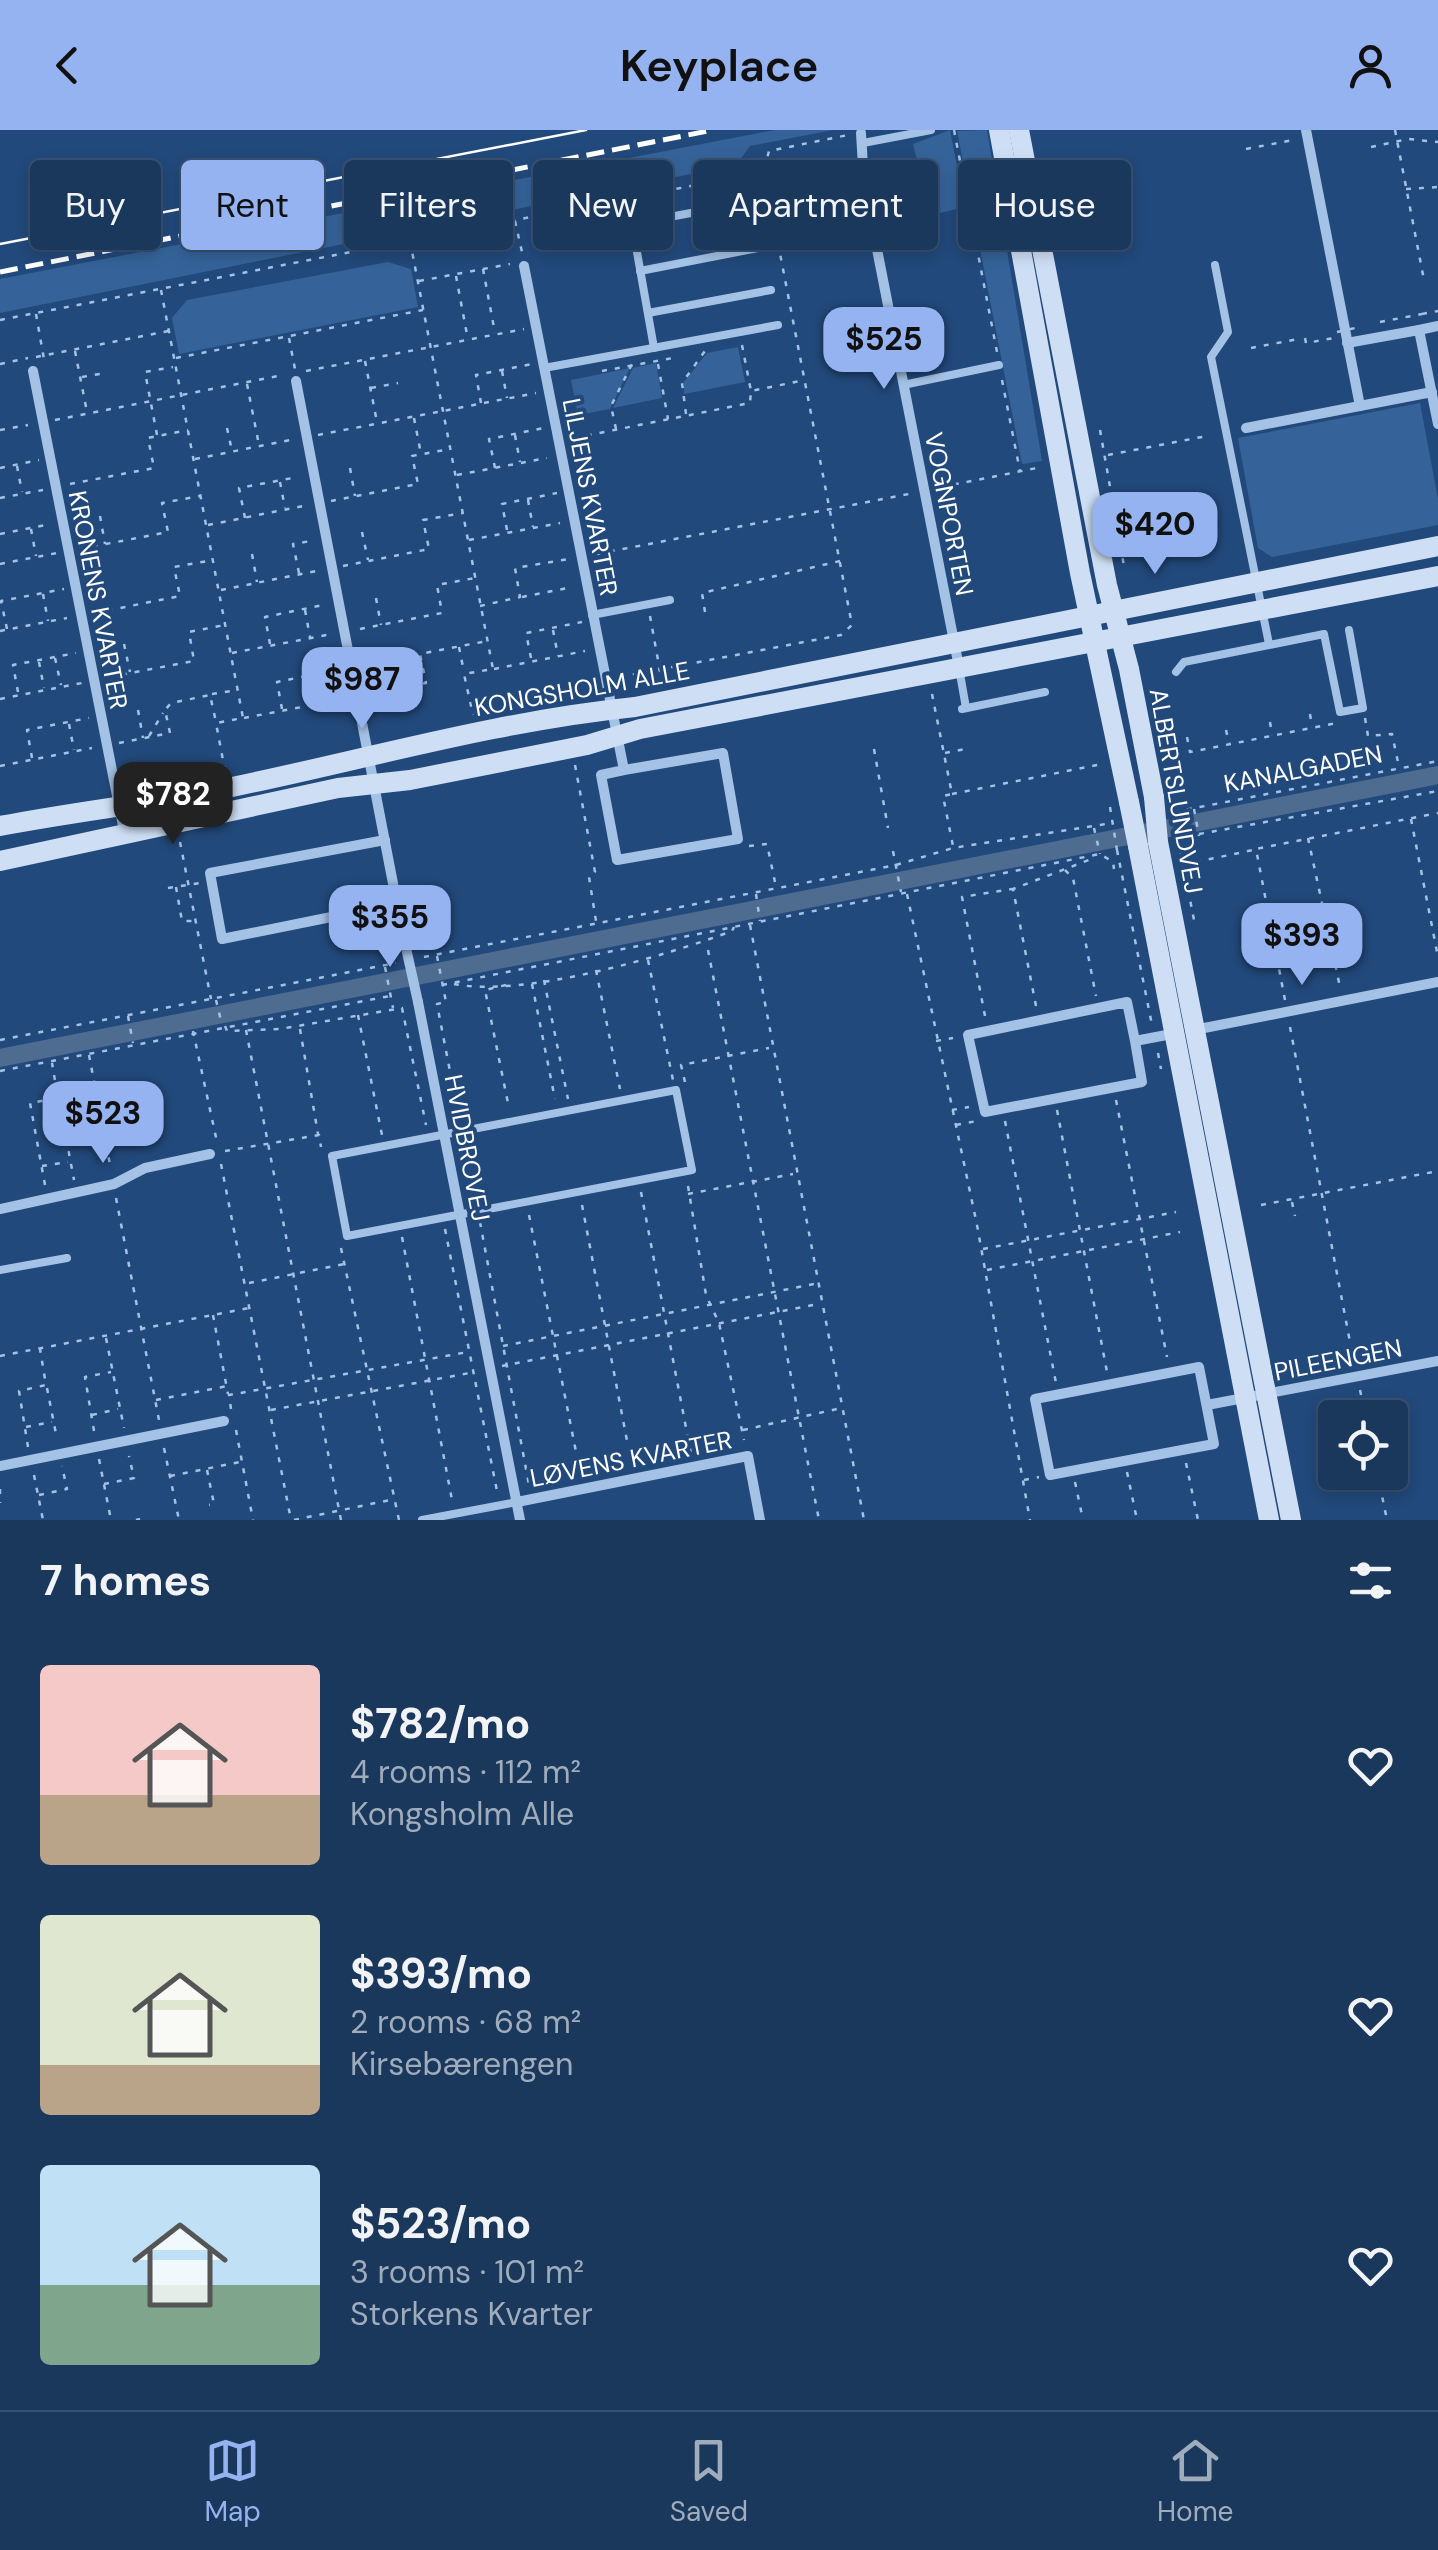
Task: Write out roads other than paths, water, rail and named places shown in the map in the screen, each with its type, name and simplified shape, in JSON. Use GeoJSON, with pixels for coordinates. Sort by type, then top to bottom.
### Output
{"type":"FeatureCollection","features":[{"type":"Feature","properties":{"kind":"street"},"geometry":{"type":"LineString","coordinates":[[1306,134],[1360,406]]}},
{"type":"Feature","properties":{"kind":"street","name":"VOGNPORTEN"},"geometry":{"type":"LineString","coordinates":[[862,138],[864,182],[959,667]]}},
{"type":"Feature","properties":{"kind":"street","name":"ALBERTSLUNDVEJ"},"geometry":{"type":"LineString","coordinates":[[1010,139],[1154,797],[1148,844],[1184,1032],[1244,1398],[1269,1520]]}},
{"type":"Feature","properties":{"kind":"street","name":"ALBERTSLUNDVEJ"},"geometry":{"type":"LineString","coordinates":[[1010,139],[1090,614],[1120,760],[1119,804],[1148,844]]}},
{"type":"Feature","properties":{"kind":"street","name":"LILJENS KVARTER"},"geometry":{"type":"LineString","coordinates":[[524,266],[624,770]]}},
{"type":"Feature","properties":{"kind":"street"},"geometry":{"type":"LineString","coordinates":[[1346,335],[1438,326]]}},
{"type":"Feature","properties":{"kind":"street"},"geometry":{"type":"LineString","coordinates":[[1419,330],[1438,424]]}},
{"type":"Feature","properties":{"kind":"street","name":"KRONENS KVARTER"},"geometry":{"type":"LineString","coordinates":[[33,371],[125,837]]}},
{"type":"Feature","properties":{"kind":"street","name":"HVIDBROVEJ"},"geometry":{"type":"LineString","coordinates":[[296,377],[520,1520]]}},
{"type":"Feature","properties":{"kind":"street"},"geometry":{"type":"LineString","coordinates":[[1246,428],[1432,392]]}},
{"type":"Feature","properties":{"kind":"street","name":"KONGSHOLM ALLE"},"geometry":{"type":"LineString","coordinates":[[0,826],[118,804],[156,802],[368,756],[1438,546]]}},
{"type":"Feature","properties":{"kind":"street","name":"KONGSHOLM ALLE"},"geometry":{"type":"LineString","coordinates":[[0,861],[125,837],[166,822],[1438,576]]}},
{"type":"Feature","properties":{"kind":"street"},"geometry":{"type":"LineString","coordinates":[[724,753],[738,839],[617,860],[601,775],[624,770],[724,753]]}},
{"type":"Feature","properties":{"kind":"street"},"geometry":{"type":"LineString","coordinates":[[361,911],[222,939],[210,873],[385,840]]}},
{"type":"Feature","properties":{"kind":"street"},"geometry":{"type":"LineString","coordinates":[[1136,1041],[1438,982]]}},
{"type":"Feature","properties":{"kind":"street"},"geometry":{"type":"LineString","coordinates":[[1127,1002],[1136,1041],[1142,1082],[985,1112],[968,1035],[1127,1002]]}},
{"type":"Feature","properties":{"kind":"street","name":"ALBERTSLUNDVEJ"},"geometry":{"type":"LineString","coordinates":[[1184,1032],[1291,1520]]}},
{"type":"Feature","properties":{"kind":"street"},"geometry":{"type":"LineString","coordinates":[[0,1209],[114,1184],[145,1168],[215,1153]]}},
{"type":"Feature","properties":{"kind":"street","name":"PILEENGEN"},"geometry":{"type":"LineString","coordinates":[[1206,1405],[1438,1361]]}},
{"type":"Feature","properties":{"kind":"street"},"geometry":{"type":"LineString","coordinates":[[1199,1367],[1206,1405],[1214,1444],[1050,1475],[1036,1399],[1199,1367]]}},
{"type":"Feature","properties":{"kind":"street"},"geometry":{"type":"LineString","coordinates":[[0,1466],[224,1421]]}},
{"type":"Feature","properties":{"kind":"street","name":"LØVENS KVARTER"},"geometry":{"type":"LineString","coordinates":[[517,1502],[748,1456],[760,1520]]}},
{"type":"Feature","properties":{"kind":"lane"},"geometry":{"type":"LineString","coordinates":[[862,138],[932,130]]}},
{"type":"Feature","properties":{"kind":"lane"},"geometry":{"type":"LineString","coordinates":[[654,348],[632,224],[693,212]]}},
{"type":"Feature","properties":{"kind":"lane"},"geometry":{"type":"LineString","coordinates":[[640,271],[748,250]]}},
{"type":"Feature","properties":{"kind":"lane"},"geometry":{"type":"LineString","coordinates":[[1215,265],[1228,332],[1211,357],[1269,644]]}},
{"type":"Feature","properties":{"kind":"lane"},"geometry":{"type":"LineString","coordinates":[[648,314],[771,290]]}},
{"type":"Feature","properties":{"kind":"lane"},"geometry":{"type":"LineString","coordinates":[[543,365],[778,326]]}},
{"type":"Feature","properties":{"kind":"lane"},"geometry":{"type":"LineString","coordinates":[[903,385],[999,365]]}},
{"type":"Feature","properties":{"kind":"lane"},"geometry":{"type":"LineString","coordinates":[[593,618],[670,600]]}},
{"type":"Feature","properties":{"kind":"lane"},"geometry":{"type":"LineString","coordinates":[[1176,672],[1184,662],[1324,634],[1340,712],[1363,708],[1349,630]]}},
{"type":"Feature","properties":{"kind":"lane"},"geometry":{"type":"LineString","coordinates":[[959,667],[964,708],[1045,692]]}},
{"type":"Feature","properties":{"kind":"lane"},"geometry":{"type":"LineString","coordinates":[[676,1090],[692,1170],[347,1236],[332,1156],[444,1135],[676,1090]]}},
{"type":"Feature","properties":{"kind":"lane"},"geometry":{"type":"LineString","coordinates":[[0,1270],[67,1258]]}},
{"type":"Feature","properties":{"kind":"lane"},"geometry":{"type":"LineString","coordinates":[[422,1520],[517,1502]]}},
{"type":"Feature","properties":{"kind":"waterway"},"geometry":{"type":"LineString","coordinates":[[0,1058],[1438,775]]}},
{"type":"Feature","properties":{"kind":"tram line"},"geometry":{"type":"LineString","coordinates":[[0,244],[586,130]]}},
{"type":"Feature","properties":{"kind":"railway"},"geometry":{"type":"LineString","coordinates":[[0,272],[713,130]]}}]}
